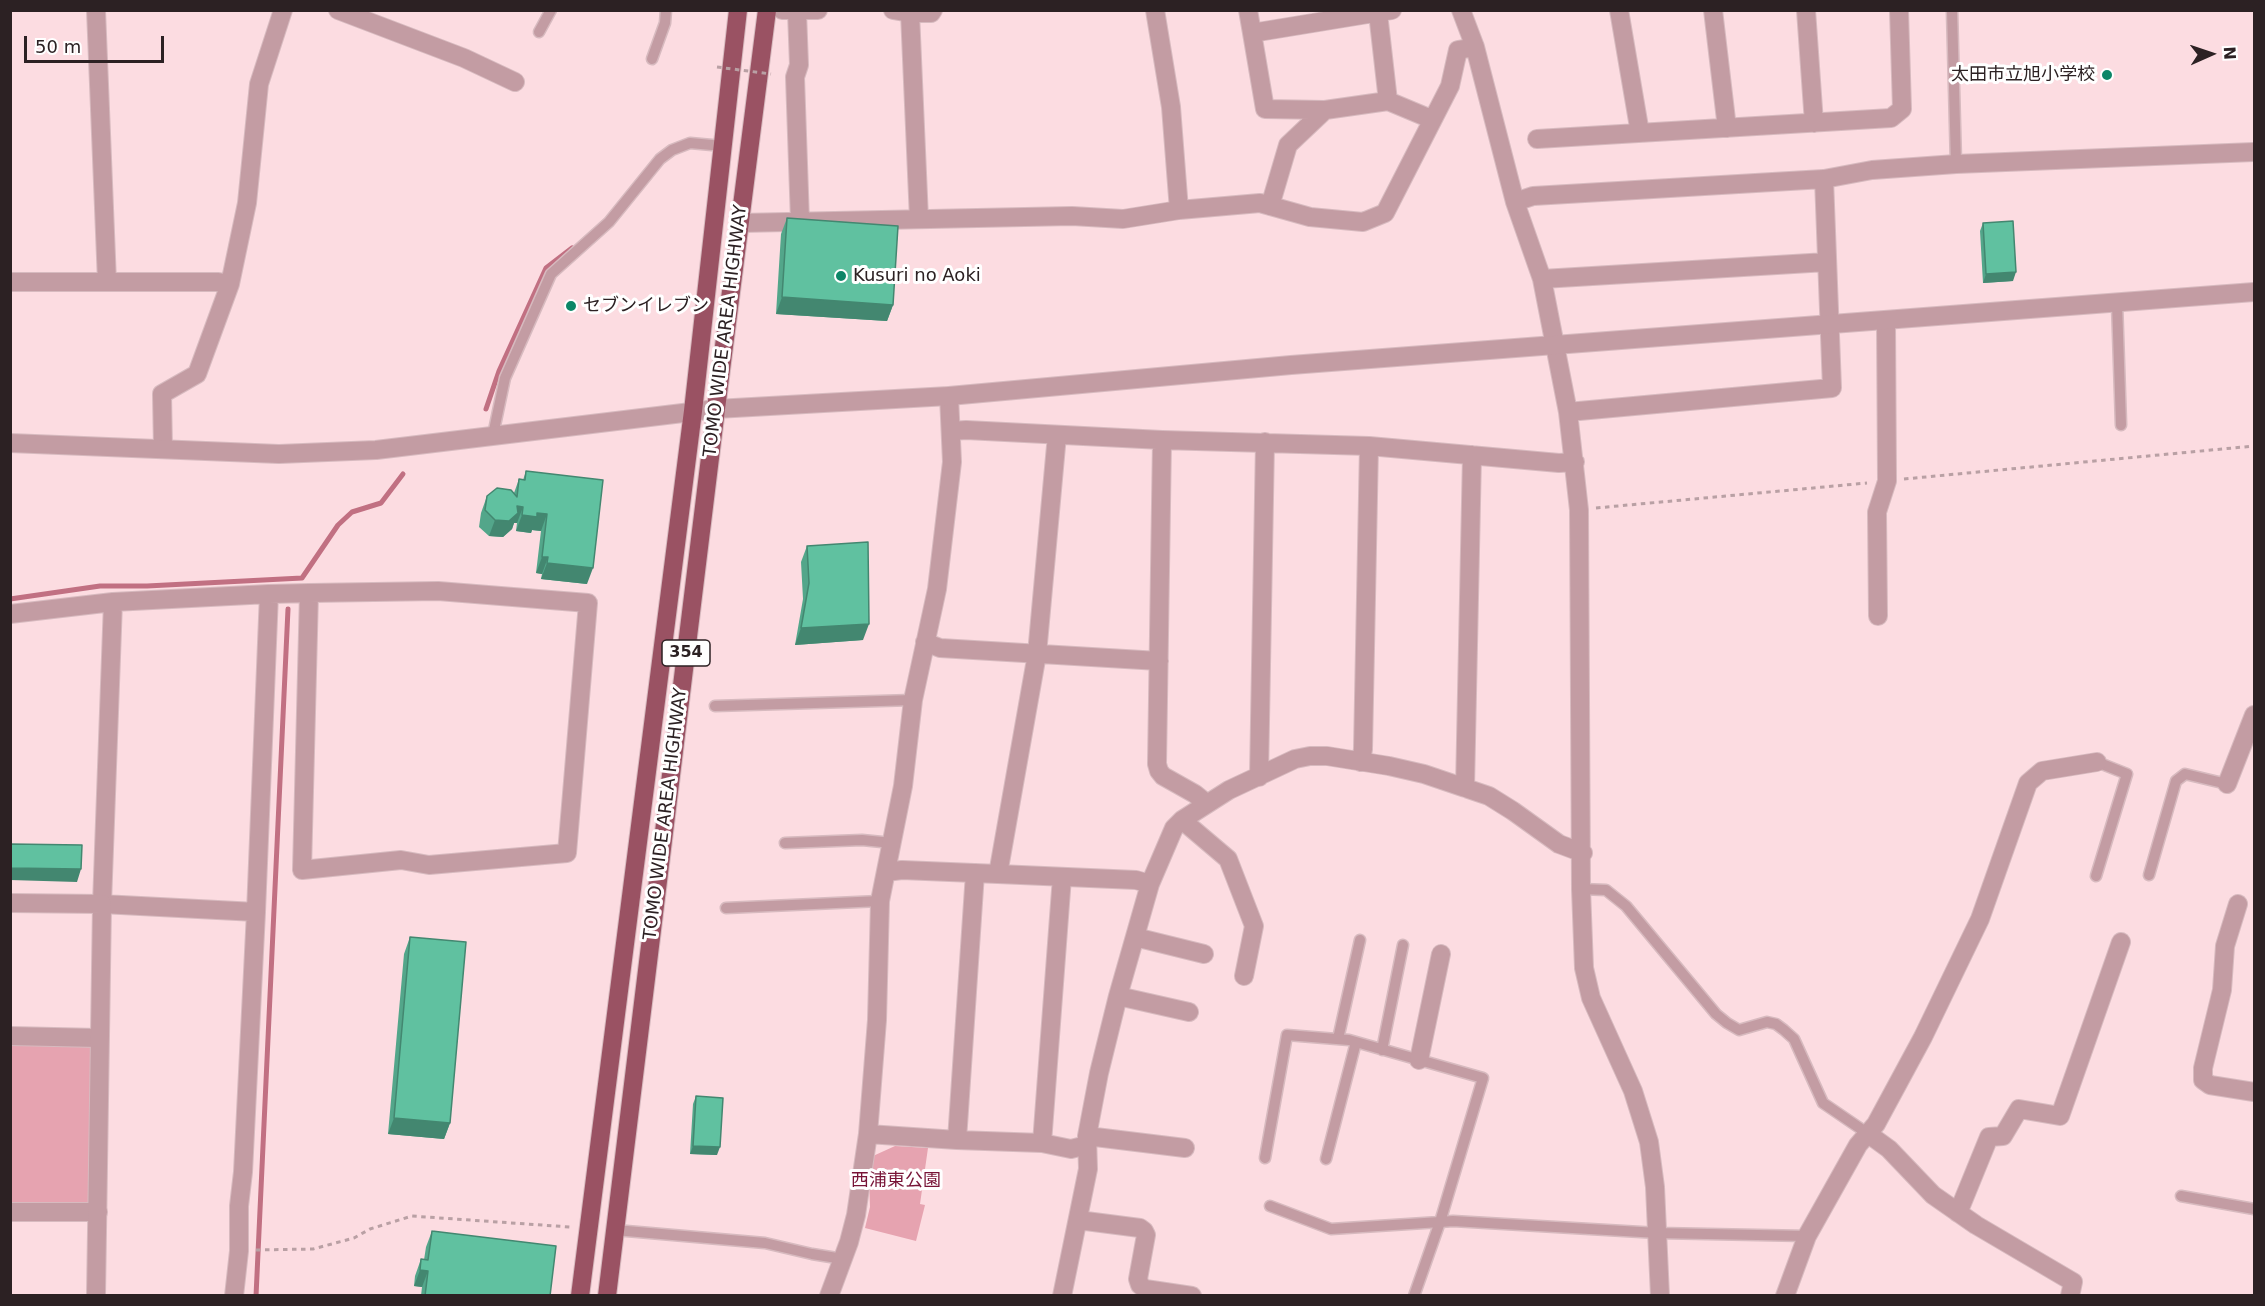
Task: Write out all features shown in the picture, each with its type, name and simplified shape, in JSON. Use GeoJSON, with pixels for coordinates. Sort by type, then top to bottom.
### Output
{"type":"FeatureCollection","features":[{"type":"Feature","properties":{"kind":"highway","name":"TOMO WIDE AREA HIGHWAY"},"geometry":{"type":"LineString","coordinates":[[580,1296],[693,411],[738,10]]}},
{"type":"Feature","properties":{"kind":"highway","name":"TOMO WIDE AREA HIGHWAY"},"geometry":{"type":"LineString","coordinates":[[607,1296],[767,10]]}},
{"type":"Feature","properties":{"kind":"street"},"geometry":{"type":"LineString","coordinates":[[96,10],[107,282]]}},
{"type":"Feature","properties":{"kind":"street"},"geometry":{"type":"LineString","coordinates":[[163,449],[162,394],[198,375],[230,284],[247,203],[259,84],[283,10]]}},
{"type":"Feature","properties":{"kind":"street"},"geometry":{"type":"LineString","coordinates":[[338,10],[464,58],[515,82]]}},
{"type":"Feature","properties":{"kind":"street"},"geometry":{"type":"LineString","coordinates":[[800,221],[795,77],[799,65],[790,11],[818,10]]}},
{"type":"Feature","properties":{"kind":"street"},"geometry":{"type":"LineString","coordinates":[[919,219],[901,12],[931,13],[933,10]]}},
{"type":"Feature","properties":{"kind":"street"},"geometry":{"type":"LineString","coordinates":[[1155,10],[1171,107],[1179,210]]}},
{"type":"Feature","properties":{"kind":"street"},"geometry":{"type":"LineString","coordinates":[[1248,10],[1265,109],[1325,110],[1388,101],[1431,119]]}},
{"type":"Feature","properties":{"kind":"street"},"geometry":{"type":"LineString","coordinates":[[1461,10],[1475,47],[1515,202],[1542,279],[1568,412],[1579,510],[1583,853],[1581,889],[1584,968],[1591,998],[1642,1116],[1649,1142],[1655,1187],[1660,1296]]}},
{"type":"Feature","properties":{"kind":"street"},"geometry":{"type":"LineString","coordinates":[[1619,10],[1640,133]]}},
{"type":"Feature","properties":{"kind":"street"},"geometry":{"type":"LineString","coordinates":[[1713,10],[1727,128]]}},
{"type":"Feature","properties":{"kind":"street"},"geometry":{"type":"LineString","coordinates":[[1806,10],[1814,123]]}},
{"type":"Feature","properties":{"kind":"street"},"geometry":{"type":"LineString","coordinates":[[1538,139],[1892,118],[1902,108],[1899,10]]}},
{"type":"Feature","properties":{"kind":"street"},"geometry":{"type":"LineString","coordinates":[[1252,33],[1333,15],[1385,12],[1388,101]]}},
{"type":"Feature","properties":{"kind":"street"},"geometry":{"type":"LineString","coordinates":[[740,223],[1072,216],[1123,219],[1179,210],[1260,203],[1310,217],[1363,222],[1384,213],[1450,86],[1458,50],[1475,47]]}},
{"type":"Feature","properties":{"kind":"street"},"geometry":{"type":"LineString","coordinates":[[1270,206],[1288,145],[1325,110]]}},
{"type":"Feature","properties":{"kind":"street"},"geometry":{"type":"LineString","coordinates":[[1515,202],[1533,196],[1824,179],[1872,170],[1956,164],[2254,152]]}},
{"type":"Feature","properties":{"kind":"street"},"geometry":{"type":"LineString","coordinates":[[1568,412],[1832,388],[1824,179]]}},
{"type":"Feature","properties":{"kind":"street"},"geometry":{"type":"LineString","coordinates":[[1542,279],[1827,262]]}},
{"type":"Feature","properties":{"kind":"street"},"geometry":{"type":"LineString","coordinates":[[10,282],[217,282],[230,284]]}},
{"type":"Feature","properties":{"kind":"street"},"geometry":{"type":"LineString","coordinates":[[10,443],[279,454],[376,450],[716,409],[949,396],[1291,365],[1555,347],[2254,292]]}},
{"type":"Feature","properties":{"kind":"street"},"geometry":{"type":"LineString","coordinates":[[1878,616],[1877,512],[1887,481],[1886,321]]}},
{"type":"Feature","properties":{"kind":"street"},"geometry":{"type":"LineString","coordinates":[[829,1296],[856,1215],[868,1134],[877,1020],[880,901],[903,786],[913,700],[937,589],[952,462],[949,396]]}},
{"type":"Feature","properties":{"kind":"street"},"geometry":{"type":"LineString","coordinates":[[952,431],[1370,446],[1559,463],[1575,462]]}},
{"type":"Feature","properties":{"kind":"street"},"geometry":{"type":"LineString","coordinates":[[998,874],[1037,654],[1058,435]]}},
{"type":"Feature","properties":{"kind":"street"},"geometry":{"type":"LineString","coordinates":[[1162,440],[1157,735],[1159,771],[1163,776],[1186,788],[1206,803]]}},
{"type":"Feature","properties":{"kind":"street"},"geometry":{"type":"LineString","coordinates":[[1258,777],[1264,442]]}},
{"type":"Feature","properties":{"kind":"street"},"geometry":{"type":"LineString","coordinates":[[1361,762],[1370,446]]}},
{"type":"Feature","properties":{"kind":"street"},"geometry":{"type":"LineString","coordinates":[[1465,788],[1472,455]]}},
{"type":"Feature","properties":{"kind":"street"},"geometry":{"type":"LineString","coordinates":[[10,614],[113,602],[268,594],[438,591],[588,603],[567,854],[429,865],[400,860],[302,870],[309,594]]}},
{"type":"Feature","properties":{"kind":"street"},"geometry":{"type":"LineString","coordinates":[[234,1296],[239,1251],[239,1206],[243,1172],[256,912],[268,594]]}},
{"type":"Feature","properties":{"kind":"street"},"geometry":{"type":"LineString","coordinates":[[96,1296],[98,1038],[113,602]]}},
{"type":"Feature","properties":{"kind":"street"},"geometry":{"type":"LineString","coordinates":[[925,642],[940,648],[1159,661]]}},
{"type":"Feature","properties":{"kind":"street"},"geometry":{"type":"LineString","coordinates":[[2227,784],[2254,715]]}},
{"type":"Feature","properties":{"kind":"street"},"geometry":{"type":"LineString","coordinates":[[1062,1296],[1088,1169],[1087,1140],[1099,1073],[1118,996],[1150,884],[1174,828],[1182,820],[1228,790],[1295,759],[1327,756],[1424,774],[1488,796],[1514,811],[1559,844],[1583,853]]}},
{"type":"Feature","properties":{"kind":"street"},"geometry":{"type":"LineString","coordinates":[[1785,1296],[1807,1236],[1858,1145],[1876,1124],[1923,1036],[1980,919],[2028,783],[2042,771],[2097,762]]}},
{"type":"Feature","properties":{"kind":"street"},"geometry":{"type":"LineString","coordinates":[[1182,820],[1227,860],[1254,926],[1245,976]]}},
{"type":"Feature","properties":{"kind":"street"},"geometry":{"type":"LineString","coordinates":[[886,872],[902,870],[1136,880],[1150,884]]}},
{"type":"Feature","properties":{"kind":"street"},"geometry":{"type":"LineString","coordinates":[[957,1140],[975,873]]}},
{"type":"Feature","properties":{"kind":"street"},"geometry":{"type":"LineString","coordinates":[[1042,1143],[1062,877]]}},
{"type":"Feature","properties":{"kind":"street"},"geometry":{"type":"LineString","coordinates":[[10,903],[102,904],[256,912]]}},
{"type":"Feature","properties":{"kind":"street"},"geometry":{"type":"LineString","coordinates":[[2238,904],[2224,945],[2222,990],[2203,1068],[2203,1080],[2210,1085],[2254,1092]]}},
{"type":"Feature","properties":{"kind":"street"},"geometry":{"type":"LineString","coordinates":[[1135,937],[1204,954]]}},
{"type":"Feature","properties":{"kind":"street"},"geometry":{"type":"LineString","coordinates":[[1958,1213],[1989,1137],[2003,1136],[2019,1109],[2060,1116],[2121,942]]}},
{"type":"Feature","properties":{"kind":"street"},"geometry":{"type":"LineString","coordinates":[[1419,1060],[1441,954]]}},
{"type":"Feature","properties":{"kind":"street"},"geometry":{"type":"LineString","coordinates":[[1118,996],[1189,1012]]}},
{"type":"Feature","properties":{"kind":"street"},"geometry":{"type":"LineString","coordinates":[[10,1036],[98,1038]]}},
{"type":"Feature","properties":{"kind":"street"},"geometry":{"type":"LineString","coordinates":[[1867,1133],[1889,1149],[1933,1195],[1958,1213],[2073,1282],[2070,1296]]}},
{"type":"Feature","properties":{"kind":"street"},"geometry":{"type":"LineString","coordinates":[[868,1134],[1042,1143],[1071,1149],[1087,1140],[1185,1148]]}},
{"type":"Feature","properties":{"kind":"street"},"geometry":{"type":"LineString","coordinates":[[10,1212],[98,1212]]}},
{"type":"Feature","properties":{"kind":"street"},"geometry":{"type":"LineString","coordinates":[[1078,1220],[1140,1228],[1146,1235],[1138,1279],[1140,1285],[1145,1289],[1192,1296]]}},
{"type":"Feature","properties":{"kind":"lane"},"geometry":{"type":"LineString","coordinates":[[539,32],[551,10]]}},
{"type":"Feature","properties":{"kind":"lane"},"geometry":{"type":"LineString","coordinates":[[652,59],[665,23],[666,10]]}},
{"type":"Feature","properties":{"kind":"lane"},"geometry":{"type":"LineString","coordinates":[[1952,10],[1956,164]]}},
{"type":"Feature","properties":{"kind":"lane"},"geometry":{"type":"LineString","coordinates":[[493,435],[505,378],[551,274],[609,222],[660,159],[672,150],[690,143],[723,146]]}},
{"type":"Feature","properties":{"kind":"lane"},"geometry":{"type":"LineString","coordinates":[[2117,303],[2121,425]]}},
{"type":"Feature","properties":{"kind":"lane"},"geometry":{"type":"LineString","coordinates":[[715,706],[913,700]]}},
{"type":"Feature","properties":{"kind":"lane"},"geometry":{"type":"LineString","coordinates":[[2096,876],[2127,774],[2097,762]]}},
{"type":"Feature","properties":{"kind":"lane"},"geometry":{"type":"LineString","coordinates":[[2149,875],[2176,782],[2185,774],[2227,784]]}},
{"type":"Feature","properties":{"kind":"lane"},"geometry":{"type":"LineString","coordinates":[[785,843],[862,840],[892,843]]}},
{"type":"Feature","properties":{"kind":"lane"},"geometry":{"type":"LineString","coordinates":[[1581,889],[1601,888],[1626,906],[1716,1014],[1727,1023],[1739,1030],[1767,1022],[1776,1024],[1784,1030],[1794,1039],[1823,1103],[1867,1133]]}},
{"type":"Feature","properties":{"kind":"lane"},"geometry":{"type":"LineString","coordinates":[[726,908],[880,901]]}},
{"type":"Feature","properties":{"kind":"lane"},"geometry":{"type":"LineString","coordinates":[[1338,1039],[1360,940]]}},
{"type":"Feature","properties":{"kind":"lane"},"geometry":{"type":"LineString","coordinates":[[1382,1050],[1403,945]]}},
{"type":"Feature","properties":{"kind":"lane"},"geometry":{"type":"LineString","coordinates":[[1265,1158],[1287,1035],[1356,1042],[1483,1078],[1440,1222],[1414,1296]]}},
{"type":"Feature","properties":{"kind":"lane"},"geometry":{"type":"LineString","coordinates":[[1326,1159],[1356,1042]]}},
{"type":"Feature","properties":{"kind":"lane"},"geometry":{"type":"LineString","coordinates":[[2181,1196],[2254,1209]]}},
{"type":"Feature","properties":{"kind":"lane"},"geometry":{"type":"LineString","coordinates":[[1270,1206],[1331,1229],[1454,1221],[1658,1233],[1807,1236]]}},
{"type":"Feature","properties":{"kind":"lane"},"geometry":{"type":"LineString","coordinates":[[615,1230],[765,1243],[812,1254],[843,1258]]}},
{"type":"Feature","properties":{"kind":"path"},"geometry":{"type":"LineString","coordinates":[[717,67],[771,74]]}},
{"type":"Feature","properties":{"kind":"path"},"geometry":{"type":"LineString","coordinates":[[1579,510],[2254,446]]}},
{"type":"Feature","properties":{"kind":"path"},"geometry":{"type":"LineString","coordinates":[[239,1251],[313,1249],[354,1238],[370,1229],[412,1216],[588,1229]]}},
{"type":"Feature","properties":{"kind":"green space"},"geometry":{"type":"Polygon","coordinates":[[[11,1044],[100,1046],[92,1206],[11,1206],[11,1044]]]}},
{"type":"Feature","properties":{"kind":"green space","name":"西浦東公園"},"geometry":{"type":"Polygon","coordinates":[[[895,1146],[928,1148],[920,1204],[925,1205],[916,1241],[865,1228],[870,1207],[869,1178],[873,1156],[895,1146]]]}},
{"type":"Feature","properties":{"kind":"building"},"geometry":{"type":"Polygon","coordinates":[[[787,218],[898,226],[893,305],[782,297],[787,218]]]}},
{"type":"Feature","properties":{"kind":"building"},"geometry":{"type":"Polygon","coordinates":[[[2013,221],[2016,272],[1986,274],[1983,223],[2013,221]]]}},
{"type":"Feature","properties":{"kind":"building"},"geometry":{"type":"Polygon","coordinates":[[[526,471],[603,480],[593,568],[547,563],[548,557],[542,557],[547,514],[537,513],[537,517],[522,515],[523,507],[517,506],[518,513],[509,521],[495,520],[485,510],[487,496],[497,488],[511,490],[517,497],[519,479],[525,480],[526,471]]]}},
{"type":"Feature","properties":{"kind":"building"},"geometry":{"type":"Polygon","coordinates":[[[868,542],[869,624],[801,628],[809,583],[807,546],[868,542]]]}},
{"type":"Feature","properties":{"kind":"building"},"geometry":{"type":"Polygon","coordinates":[[[10,844],[82,845],[81,869],[10,868],[10,844]]]}},
{"type":"Feature","properties":{"kind":"building"},"geometry":{"type":"Polygon","coordinates":[[[410,937],[466,942],[450,1123],[394,1118],[410,937]]]}},
{"type":"Feature","properties":{"kind":"building"},"geometry":{"type":"Polygon","coordinates":[[[696,1096],[723,1098],[720,1147],[693,1146],[696,1096]]]}},
{"type":"Feature","properties":{"kind":"building"},"geometry":{"type":"Polygon","coordinates":[[[432,1231],[556,1246],[550,1296],[425,1296],[428,1271],[420,1270],[421,1259],[428,1260],[432,1231]]]}},
{"type":"Feature","properties":{"kind":"waterway"},"geometry":{"type":"LineString","coordinates":[[486,409],[499,371],[546,268],[572,248]]}},
{"type":"Feature","properties":{"kind":"waterway"},"geometry":{"type":"LineString","coordinates":[[10,599],[100,586],[147,586],[302,578],[338,525],[352,512],[381,503],[403,474]]}},
{"type":"Feature","properties":{"kind":"waterway"},"geometry":{"type":"LineString","coordinates":[[256,1296],[288,609]]}},
{"type":"Feature","properties":{"kind":"place","name":"太田市立旭小学校"},"geometry":{"type":"Point","coordinates":[2107,75]}},
{"type":"Feature","properties":{"kind":"place","name":"Kusuri no Aoki"},"geometry":{"type":"Point","coordinates":[841,276]}},
{"type":"Feature","properties":{"kind":"place","name":"セブンイレブン"},"geometry":{"type":"Point","coordinates":[571,306]}}]}
